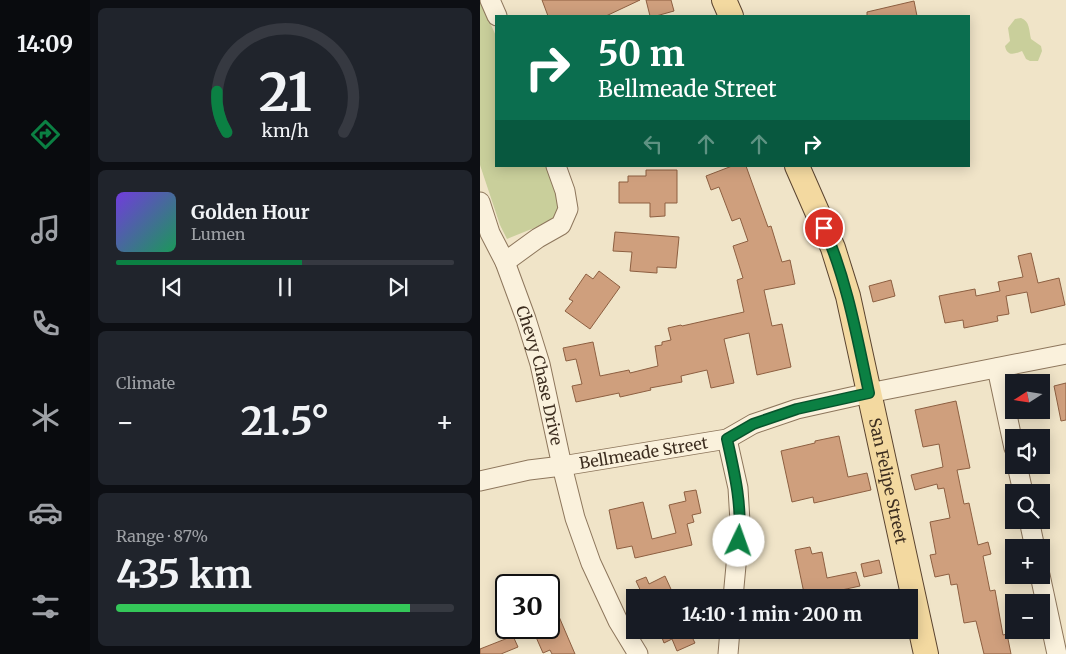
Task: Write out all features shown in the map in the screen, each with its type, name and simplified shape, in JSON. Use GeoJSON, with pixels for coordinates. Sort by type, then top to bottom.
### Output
{"type":"FeatureCollection","features":[{"type":"Feature","properties":{"kind":"main road"},"geometry":{"type":"LineString","coordinates":[[724,0],[731,15]]}},
{"type":"Feature","properties":{"kind":"main road","name":"San Felipe Street"},"geometry":{"type":"LineString","coordinates":[[797,167],[833,248],[848,296],[926,654]]}},
{"type":"Feature","properties":{"kind":"street"},"geometry":{"type":"LineString","coordinates":[[490,0],[497,15]]}},
{"type":"Feature","properties":{"kind":"street"},"geometry":{"type":"LineString","coordinates":[[505,262],[538,238],[561,225],[568,210],[565,191],[556,167]]}},
{"type":"Feature","properties":{"kind":"street","name":"Chevy Chase Drive"},"geometry":{"type":"LineString","coordinates":[[480,202],[490,233],[505,262],[540,364],[575,518],[591,564],[618,621],[638,654]]}},
{"type":"Feature","properties":{"kind":"street","name":"Bellmeade Street"},"geometry":{"type":"LineString","coordinates":[[480,481],[529,470],[727,439],[753,424],[797,409],[1066,354]]}},
{"type":"Feature","properties":{"kind":"street"},"geometry":{"type":"LineString","coordinates":[[997,368],[1010,429]]}},
{"type":"Feature","properties":{"kind":"street"},"geometry":{"type":"LineString","coordinates":[[727,439],[738,488],[740,522],[734,589]]}},
{"type":"Feature","properties":{"kind":"street"},"geometry":{"type":"LineString","coordinates":[[1042,584],[1057,654]]}},
{"type":"Feature","properties":{"kind":"street"},"geometry":{"type":"LineString","coordinates":[[728,654],[729,639]]}},
{"type":"Feature","properties":{"kind":"green space"},"geometry":{"type":"Polygon","coordinates":[[[480,0],[495,34],[495,167],[547,167],[561,208],[557,216],[539,226],[507,239],[500,225],[480,165],[480,0]]]}},
{"type":"Feature","properties":{"kind":"green space"},"geometry":{"type":"Polygon","coordinates":[[[1021,18],[1028,24],[1031,39],[1041,46],[1042,51],[1038,61],[1026,59],[1022,51],[1012,54],[1006,49],[1005,46],[1010,41],[1008,28],[1015,19],[1021,18]]]}},
{"type":"Feature","properties":{"kind":"building"},"geometry":{"type":"Polygon","coordinates":[[[542,0],[640,0],[608,15],[548,15],[542,0]]]}},
{"type":"Feature","properties":{"kind":"building"},"geometry":{"type":"Polygon","coordinates":[[[646,0],[671,0],[674,11],[660,15],[650,15],[646,0]]]}},
{"type":"Feature","properties":{"kind":"building"},"geometry":{"type":"Polygon","coordinates":[[[914,1],[917,15],[867,15],[867,12],[914,1]]]}},
{"type":"Feature","properties":{"kind":"building"},"geometry":{"type":"Polygon","coordinates":[[[729,167],[746,167],[768,227],[771,226],[782,262],[790,260],[795,284],[764,290],[772,326],[782,324],[791,367],[757,375],[749,333],[724,339],[734,383],[711,388],[707,370],[681,376],[682,382],[650,388],[651,390],[620,397],[619,393],[576,402],[572,386],[582,384],[576,359],[566,361],[563,348],[593,342],[600,376],[629,370],[630,373],[658,366],[655,346],[662,345],[662,342],[671,340],[668,328],[744,312],[737,280],[743,278],[733,246],[748,241],[740,218],[732,221],[719,187],[711,190],[706,176],[729,167]]]}},
{"type":"Feature","properties":{"kind":"building"},"geometry":{"type":"Polygon","coordinates":[[[646,170],[677,170],[677,203],[665,203],[665,216],[650,217],[650,203],[619,203],[619,182],[628,182],[628,176],[646,176],[646,170]]]}},
{"type":"Feature","properties":{"kind":"building"},"geometry":{"type":"Polygon","coordinates":[[[615,232],[679,237],[676,268],[657,267],[657,273],[630,271],[632,252],[613,251],[615,232]]]}},
{"type":"Feature","properties":{"kind":"building"},"geometry":{"type":"Polygon","coordinates":[[[1031,253],[1038,283],[1059,278],[1065,305],[1031,313],[1027,292],[1006,296],[1009,314],[997,316],[998,321],[964,328],[963,320],[945,323],[939,296],[975,289],[976,296],[1000,291],[998,282],[1023,277],[1018,256],[1031,253]]]}},
{"type":"Feature","properties":{"kind":"building"},"geometry":{"type":"Polygon","coordinates":[[[599,271],[620,287],[590,329],[565,311],[573,301],[569,299],[586,274],[593,279],[599,271]]]}},
{"type":"Feature","properties":{"kind":"building"},"geometry":{"type":"Polygon","coordinates":[[[891,280],[895,296],[873,302],[869,286],[891,280]]]}},
{"type":"Feature","properties":{"kind":"building"},"geometry":{"type":"Polygon","coordinates":[[[1066,383],[1066,420],[1061,421],[1054,386],[1066,383]]]}},
{"type":"Feature","properties":{"kind":"building"},"geometry":{"type":"Polygon","coordinates":[[[956,401],[970,468],[957,470],[964,504],[969,503],[978,545],[988,542],[991,554],[983,556],[990,591],[995,590],[1003,635],[1005,634],[1005,639],[1008,639],[1011,654],[984,654],[976,621],[964,623],[957,584],[951,585],[949,574],[935,577],[930,555],[936,554],[930,522],[950,518],[944,488],[938,489],[937,484],[915,490],[911,475],[943,467],[939,444],[923,447],[915,410],[956,401]]]}},
{"type":"Feature","properties":{"kind":"building"},"geometry":{"type":"Polygon","coordinates":[[[839,436],[848,477],[867,473],[871,490],[814,503],[813,497],[792,502],[781,451],[839,436]]]}},
{"type":"Feature","properties":{"kind":"building"},"geometry":{"type":"Polygon","coordinates":[[[696,490],[701,513],[692,515],[694,522],[687,524],[692,545],[635,558],[632,546],[617,549],[609,510],[643,502],[652,539],[676,533],[669,505],[686,501],[684,492],[696,490]]]}},
{"type":"Feature","properties":{"kind":"building"},"geometry":{"type":"Polygon","coordinates":[[[810,547],[812,554],[822,552],[827,578],[856,572],[860,586],[846,589],[803,589],[795,550],[810,547]]]}},
{"type":"Feature","properties":{"kind":"building"},"geometry":{"type":"Polygon","coordinates":[[[879,560],[882,573],[864,577],[861,564],[879,560]]]}},
{"type":"Feature","properties":{"kind":"building"},"geometry":{"type":"Polygon","coordinates":[[[665,576],[671,589],[640,589],[636,581],[646,577],[649,584],[665,576]]]}},
{"type":"Feature","properties":{"kind":"building"},"geometry":{"type":"Polygon","coordinates":[[[560,619],[575,654],[552,654],[550,650],[543,653],[537,639],[560,639],[560,619]]]}},
{"type":"Feature","properties":{"kind":"building"},"geometry":{"type":"Polygon","coordinates":[[[505,639],[514,639],[518,647],[501,654],[480,654],[480,649],[505,639]]]}},
{"type":"Feature","properties":{"kind":"building"},"geometry":{"type":"Polygon","coordinates":[[[662,639],[672,639],[664,643],[662,639]]]}},
{"type":"Feature","properties":{"kind":"building"},"geometry":{"type":"Polygon","coordinates":[[[672,639],[693,639],[695,643],[677,651],[672,639]]]}},
{"type":"Feature","properties":{"kind":"route"},"geometry":{"type":"LineString","coordinates":[[739,541],[738,488],[727,439],[753,424],[797,409],[869,393],[848,296],[833,248],[824,228]]}}]}
